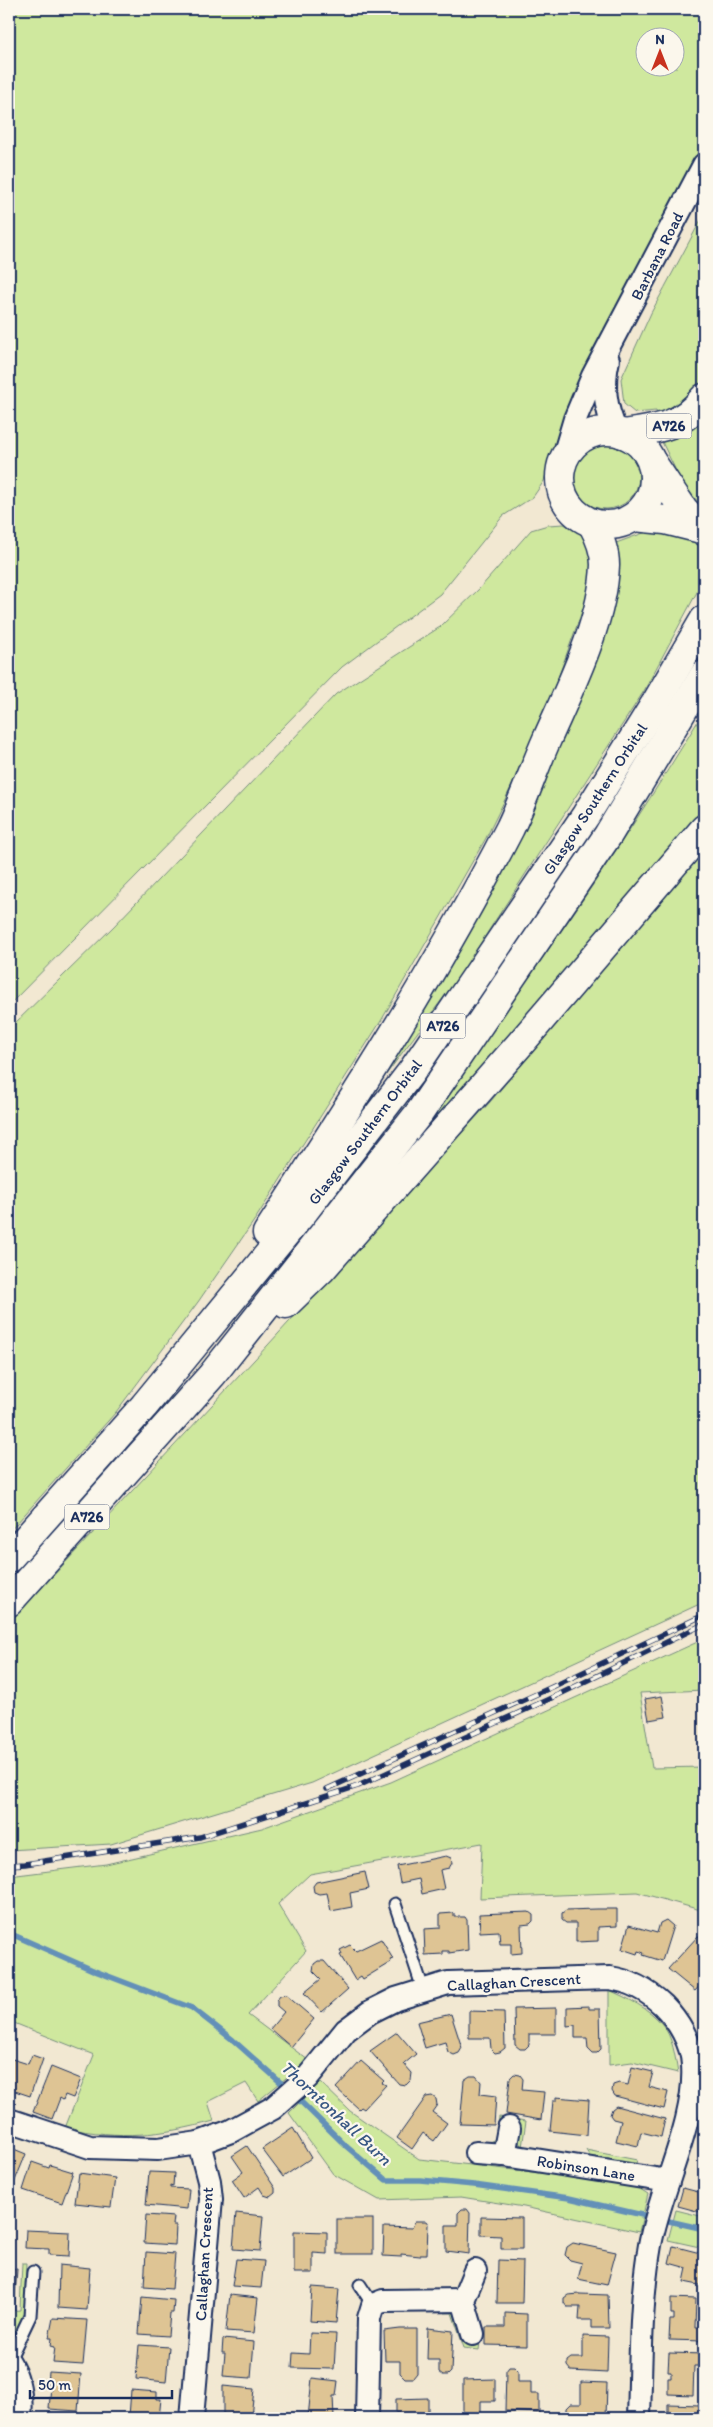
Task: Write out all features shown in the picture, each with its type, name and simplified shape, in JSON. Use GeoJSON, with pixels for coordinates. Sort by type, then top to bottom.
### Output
{"type":"FeatureCollection","features":[{"type":"Feature","properties":{"kind":"main road","name":"A726"},"geometry":{"type":"LineString","coordinates":[[620,432],[653,430],[678,423],[692,412],[704,398]]}},
{"type":"Feature","properties":{"kind":"main road"},"geometry":{"type":"LineString","coordinates":[[652,462],[654,478],[652,492],[645,506],[634,517],[613,525],[592,523],[576,514],[563,496],[559,474],[564,456],[572,446],[584,436],[597,431],[620,432],[633,439],[644,449],[674,496],[702,530]]}},
{"type":"Feature","properties":{"kind":"main road"},"geometry":{"type":"LineString","coordinates":[[634,517],[665,520],[702,530]]}},
{"type":"Feature","properties":{"kind":"main road","name":"A726"},"geometry":{"type":"LineString","coordinates":[[193,1347],[361,1089],[437,959],[510,826],[574,678],[595,613],[605,564],[601,541],[592,523]]}},
{"type":"Feature","properties":{"kind":"main road","name":"Glasgow Southern Orbital"},"geometry":{"type":"LineString","coordinates":[[9,1558],[144,1406],[193,1347],[305,1210],[412,1071],[586,815],[655,704],[704,620]]}},
{"type":"Feature","properties":{"kind":"main road","name":"Glasgow Southern Orbital"},"geometry":{"type":"LineString","coordinates":[[9,1602],[212,1375],[420,1112],[608,835],[704,675]]}},
{"type":"Feature","properties":{"kind":"main road","name":"A726"},"geometry":{"type":"LineString","coordinates":[[212,1375],[322,1270],[520,1044],[704,829]]}},
{"type":"Feature","properties":{"kind":"street","name":"Barbana Road"},"geometry":{"type":"LineString","coordinates":[[564,456],[583,399],[704,165]]}},
{"type":"Feature","properties":{"kind":"street","name":"Barbana Road"},"geometry":{"type":"LineString","coordinates":[[610,347],[604,391],[608,416],[620,432]]}},
{"type":"Feature","properties":{"kind":"street","name":"Callaghan Crescent"},"geometry":{"type":"LineString","coordinates":[[192,2418],[210,2199],[209,2181],[200,2143],[231,2131],[272,2108],[311,2074],[349,2027],[380,2007],[423,1989],[448,1983],[610,1978],[630,1982],[657,1999],[671,2013],[683,2031],[692,2053],[693,2064],[688,2108],[651,2240],[644,2286],[639,2418]]}},
{"type":"Feature","properties":{"kind":"street"},"geometry":{"type":"LineString","coordinates":[[9,2120],[90,2148],[158,2149],[200,2143]]}},
{"type":"Feature","properties":{"kind":"street"},"geometry":{"type":"LineString","coordinates":[[504,2155],[509,2128]]}},
{"type":"Feature","properties":{"kind":"street","name":"Robinson Lane"},"geometry":{"type":"LineString","coordinates":[[476,2152],[668,2181]]}},
{"type":"Feature","properties":{"kind":"street"},"geometry":{"type":"LineString","coordinates":[[473,2334],[463,2300],[475,2271]]}},
{"type":"Feature","properties":{"kind":"street"},"geometry":{"type":"LineString","coordinates":[[367,2418],[369,2318],[374,2305],[383,2300],[463,2300]]}},
{"type":"Feature","properties":{"kind":"street"},"geometry":{"type":"LineString","coordinates":[[9,2361],[16,2373],[20,2388],[20,2418]]}},
{"type":"Feature","properties":{"kind":"lane"},"geometry":{"type":"LineString","coordinates":[[395,1904],[423,1989]]}},
{"type":"Feature","properties":{"kind":"lane"},"geometry":{"type":"LineString","coordinates":[[9,2361],[30,2316],[33,2272]]}},
{"type":"Feature","properties":{"kind":"lane"},"geometry":{"type":"LineString","coordinates":[[360,2285],[374,2305]]}},
{"type":"Feature","properties":{"kind":"green space"},"geometry":{"type":"Polygon","coordinates":[[[9,9],[704,9],[704,146],[594,353],[550,459],[544,481],[533,497],[503,516],[440,594],[342,667],[9,1005],[9,9]]]}},
{"type":"Feature","properties":{"kind":"green space"},"geometry":{"type":"Polygon","coordinates":[[[704,214],[704,382],[694,398],[658,417],[656,411],[635,413],[624,404],[621,379],[651,313],[704,214]]]}},
{"type":"Feature","properties":{"kind":"green space"},"geometry":{"type":"Polygon","coordinates":[[[704,414],[704,509],[682,483],[661,440],[704,414]]]}},
{"type":"Feature","properties":{"kind":"green space"},"geometry":{"type":"Polygon","coordinates":[[[600,443],[612,443],[624,448],[634,458],[639,470],[637,489],[624,504],[612,509],[600,509],[588,504],[578,494],[573,482],[573,470],[578,458],[588,448],[600,443]]]}},
{"type":"Feature","properties":{"kind":"green space"},"geometry":{"type":"Polygon","coordinates":[[[564,524],[587,537],[593,545],[589,592],[558,678],[520,769],[486,838],[381,1021],[256,1218],[198,1302],[116,1412],[9,1532],[9,1029],[114,926],[336,694],[440,627],[480,588],[531,530],[548,525],[564,524]]]}},
{"type":"Feature","properties":{"kind":"green space"},"geometry":{"type":"Polygon","coordinates":[[[649,531],[681,534],[704,547],[704,579],[644,691],[458,978],[347,1127],[454,945],[616,567],[616,543],[649,531]]]}},
{"type":"Feature","properties":{"kind":"green space"},"geometry":{"type":"Polygon","coordinates":[[[704,711],[704,816],[573,971],[395,1165],[593,884],[704,711]]]}},
{"type":"Feature","properties":{"kind":"green space"},"geometry":{"type":"Polygon","coordinates":[[[704,848],[704,1602],[312,1783],[111,1844],[9,1850],[9,1623],[268,1345],[490,1102],[704,848]]]}},
{"type":"Feature","properties":{"kind":"green space"},"geometry":{"type":"Polygon","coordinates":[[[704,1639],[704,1690],[640,1693],[652,1768],[704,1767],[704,1911],[637,1892],[480,1898],[482,1843],[310,1874],[278,1904],[306,1951],[248,2015],[308,2060],[258,2101],[246,2083],[208,2102],[214,2121],[157,2133],[122,2135],[65,2128],[94,2055],[9,2021],[9,1876],[106,1864],[262,1828],[391,1782],[704,1639]]]}},
{"type":"Feature","properties":{"kind":"green space"},"geometry":{"type":"Polygon","coordinates":[[[609,1990],[644,2008],[662,2024],[671,2041],[678,2073],[632,2062],[609,2065],[609,1990]]]}},
{"type":"Feature","properties":{"kind":"green space"},"geometry":{"type":"Polygon","coordinates":[[[320,2082],[350,2111],[419,2159],[609,2181],[640,2189],[648,2194],[639,2232],[524,2207],[461,2197],[379,2200],[333,2174],[289,2113],[320,2082]]]}},
{"type":"Feature","properties":{"kind":"green space"},"geometry":{"type":"Polygon","coordinates":[[[499,2117],[526,2121],[522,2147],[519,2142],[519,2125],[502,2134],[492,2147],[484,2144],[496,2139],[499,2117]]]}},
{"type":"Feature","properties":{"kind":"green space"},"geometry":{"type":"Polygon","coordinates":[[[586,2150],[637,2160],[635,2166],[608,2159],[590,2157],[586,2150]]]}},
{"type":"Feature","properties":{"kind":"green space"},"geometry":{"type":"Polygon","coordinates":[[[676,2210],[704,2217],[704,2248],[668,2240],[676,2210]]]}},
{"type":"Feature","properties":{"kind":"green space"},"geometry":{"type":"Polygon","coordinates":[[[22,2263],[26,2263],[24,2317],[9,2340],[9,2311],[20,2310],[22,2263]]]}},
{"type":"Feature","properties":{"kind":"green space"},"geometry":{"type":"Polygon","coordinates":[[[445,2308],[453,2310],[481,2334],[479,2350],[464,2348],[452,2313],[445,2313],[445,2308]]]}},
{"type":"Feature","properties":{"kind":"building"},"geometry":{"type":"Polygon","coordinates":[[[662,1696],[666,1717],[649,1720],[645,1699],[662,1696]]]}},
{"type":"Feature","properties":{"kind":"building"},"geometry":{"type":"Polygon","coordinates":[[[446,1856],[451,1858],[452,1863],[449,1868],[440,1870],[444,1889],[422,1894],[419,1879],[400,1883],[397,1866],[446,1856]]]}},
{"type":"Feature","properties":{"kind":"building"},"geometry":{"type":"Polygon","coordinates":[[[365,1872],[369,1889],[350,1893],[352,1907],[331,1911],[327,1893],[319,1894],[314,1892],[313,1886],[316,1882],[365,1872]]]}},
{"type":"Feature","properties":{"kind":"building"},"geometry":{"type":"Polygon","coordinates":[[[617,1909],[617,1926],[598,1927],[598,1941],[576,1942],[576,1923],[566,1923],[562,1920],[562,1913],[566,1910],[617,1909]]]}},
{"type":"Feature","properties":{"kind":"building"},"geometry":{"type":"Polygon","coordinates":[[[529,1912],[533,1915],[533,1921],[530,1924],[521,1925],[522,1953],[511,1954],[511,1944],[500,1944],[499,1931],[480,1932],[479,1914],[529,1912]]]}},
{"type":"Feature","properties":{"kind":"building"},"geometry":{"type":"Polygon","coordinates":[[[454,1913],[454,1917],[465,1917],[467,1920],[468,1950],[449,1953],[449,1951],[443,1951],[443,1954],[425,1955],[424,1929],[440,1928],[440,1914],[454,1913]]]}},
{"type":"Feature","properties":{"kind":"building"},"geometry":{"type":"Polygon","coordinates":[[[666,1920],[673,1926],[662,1961],[643,1955],[644,1953],[638,1951],[637,1954],[622,1949],[629,1925],[657,1933],[660,1923],[666,1920]]]}},
{"type":"Feature","properties":{"kind":"building"},"geometry":{"type":"Polygon","coordinates":[[[698,1936],[704,1937],[704,1981],[695,1991],[668,1969],[698,1936]]]}},
{"type":"Feature","properties":{"kind":"building"},"geometry":{"type":"Polygon","coordinates":[[[381,1939],[393,1959],[363,1979],[361,1976],[355,1980],[340,1955],[342,1954],[340,1950],[350,1945],[356,1951],[381,1939]]]}},
{"type":"Feature","properties":{"kind":"building"},"geometry":{"type":"Polygon","coordinates":[[[318,1961],[324,1961],[348,1989],[322,2012],[304,1993],[321,1979],[313,1971],[314,1964],[318,1961]]]}},
{"type":"Feature","properties":{"kind":"building"},"geometry":{"type":"Polygon","coordinates":[[[286,1995],[314,2019],[291,2047],[270,2029],[284,2012],[277,2006],[277,2000],[280,1996],[286,1995]]]}},
{"type":"Feature","properties":{"kind":"building"},"geometry":{"type":"Polygon","coordinates":[[[589,2006],[589,2009],[600,2009],[601,2049],[597,2053],[592,2053],[588,2049],[587,2038],[575,2038],[575,2025],[567,2026],[567,2007],[589,2006]]]}},
{"type":"Feature","properties":{"kind":"building"},"geometry":{"type":"Polygon","coordinates":[[[556,2008],[556,2034],[529,2034],[529,2045],[525,2049],[520,2049],[515,2045],[514,2009],[556,2008]]]}},
{"type":"Feature","properties":{"kind":"building"},"geometry":{"type":"Polygon","coordinates":[[[469,2011],[504,2012],[505,2048],[495,2053],[491,2049],[490,2038],[469,2038],[469,2011]]]}},
{"type":"Feature","properties":{"kind":"building"},"geometry":{"type":"Polygon","coordinates":[[[451,2014],[462,2048],[459,2053],[454,2055],[448,2052],[445,2042],[425,2048],[417,2022],[451,2014]]]}},
{"type":"Feature","properties":{"kind":"building"},"geometry":{"type":"Polygon","coordinates":[[[397,2032],[416,2054],[404,2064],[412,2073],[411,2080],[406,2085],[399,2084],[370,2051],[397,2032]]]}},
{"type":"Feature","properties":{"kind":"building"},"geometry":{"type":"Polygon","coordinates":[[[32,2055],[43,2059],[30,2096],[9,2089],[9,2058],[28,2064],[32,2055]]]}},
{"type":"Feature","properties":{"kind":"building"},"geometry":{"type":"Polygon","coordinates":[[[361,2061],[384,2081],[382,2083],[386,2085],[364,2109],[361,2107],[359,2109],[336,2088],[361,2061]]]}},
{"type":"Feature","properties":{"kind":"building"},"geometry":{"type":"Polygon","coordinates":[[[51,2067],[81,2079],[73,2098],[65,2095],[63,2100],[60,2098],[52,2119],[33,2112],[51,2067]]]}},
{"type":"Feature","properties":{"kind":"building"},"geometry":{"type":"Polygon","coordinates":[[[632,2067],[653,2072],[649,2087],[668,2092],[664,2109],[615,2096],[612,2091],[613,2085],[619,2083],[628,2085],[632,2067]]]}},
{"type":"Feature","properties":{"kind":"building"},"geometry":{"type":"Polygon","coordinates":[[[514,2074],[520,2075],[523,2079],[522,2090],[544,2092],[541,2120],[506,2114],[510,2078],[514,2074]]]}},
{"type":"Feature","properties":{"kind":"building"},"geometry":{"type":"Polygon","coordinates":[[[470,2076],[476,2076],[481,2082],[480,2094],[496,2096],[494,2125],[460,2124],[464,2080],[470,2076]]]}},
{"type":"Feature","properties":{"kind":"building"},"geometry":{"type":"Polygon","coordinates":[[[432,2096],[436,2099],[437,2105],[432,2112],[447,2123],[434,2141],[423,2133],[412,2149],[397,2138],[426,2097],[432,2096]]]}},
{"type":"Feature","properties":{"kind":"building"},"geometry":{"type":"Polygon","coordinates":[[[556,2097],[589,2100],[587,2135],[550,2131],[553,2101],[556,2101],[556,2097]]]}},
{"type":"Feature","properties":{"kind":"building"},"geometry":{"type":"Polygon","coordinates":[[[616,2106],[665,2119],[661,2137],[641,2132],[638,2146],[616,2141],[621,2121],[613,2119],[610,2115],[612,2109],[616,2106]]]}},
{"type":"Feature","properties":{"kind":"building"},"geometry":{"type":"Polygon","coordinates":[[[293,2128],[311,2158],[283,2177],[262,2149],[293,2128]]]}},
{"type":"Feature","properties":{"kind":"building"},"geometry":{"type":"Polygon","coordinates":[[[247,2146],[275,2188],[275,2193],[270,2197],[264,2195],[259,2187],[244,2198],[232,2180],[243,2172],[232,2156],[247,2146]]]}},
{"type":"Feature","properties":{"kind":"building"},"geometry":{"type":"Polygon","coordinates":[[[9,2147],[26,2154],[14,2183],[9,2181],[9,2147]]]}},
{"type":"Feature","properties":{"kind":"building"},"geometry":{"type":"Polygon","coordinates":[[[32,2162],[49,2168],[50,2165],[73,2172],[62,2203],[23,2190],[32,2162]]]}},
{"type":"Feature","properties":{"kind":"building"},"geometry":{"type":"Polygon","coordinates":[[[149,2172],[174,2173],[173,2186],[170,2185],[170,2188],[189,2189],[187,2209],[146,2205],[149,2172]]]}},
{"type":"Feature","properties":{"kind":"building"},"geometry":{"type":"Polygon","coordinates":[[[79,2173],[115,2178],[111,2207],[75,2203],[79,2173]]]}},
{"type":"Feature","properties":{"kind":"building"},"geometry":{"type":"Polygon","coordinates":[[[704,2185],[704,2213],[678,2206],[683,2188],[702,2193],[704,2185]]]}},
{"type":"Feature","properties":{"kind":"building"},"geometry":{"type":"Polygon","coordinates":[[[462,2209],[467,2209],[470,2213],[469,2254],[446,2251],[446,2225],[458,2225],[458,2213],[462,2209]]]}},
{"type":"Feature","properties":{"kind":"building"},"geometry":{"type":"Polygon","coordinates":[[[236,2213],[263,2216],[260,2251],[233,2249],[236,2213]]]}},
{"type":"Feature","properties":{"kind":"building"},"geometry":{"type":"Polygon","coordinates":[[[146,2215],[174,2217],[173,2225],[176,2225],[175,2245],[144,2243],[146,2215]]]}},
{"type":"Feature","properties":{"kind":"building"},"geometry":{"type":"Polygon","coordinates":[[[481,2217],[522,2218],[522,2249],[501,2249],[501,2236],[481,2235],[481,2217]]]}},
{"type":"Feature","properties":{"kind":"building"},"geometry":{"type":"Polygon","coordinates":[[[337,2219],[373,2219],[373,2254],[337,2254],[337,2219]]]}},
{"type":"Feature","properties":{"kind":"building"},"geometry":{"type":"Polygon","coordinates":[[[415,2221],[426,2221],[428,2224],[427,2254],[420,2254],[420,2256],[401,2254],[401,2257],[383,2256],[384,2227],[412,2228],[415,2221]]]}},
{"type":"Feature","properties":{"kind":"building"},"geometry":{"type":"Polygon","coordinates":[[[26,2230],[70,2232],[69,2256],[49,2255],[49,2249],[25,2248],[26,2230]]]}},
{"type":"Feature","properties":{"kind":"building"},"geometry":{"type":"Polygon","coordinates":[[[294,2231],[327,2232],[327,2254],[313,2253],[313,2273],[294,2273],[294,2231]]]}},
{"type":"Feature","properties":{"kind":"building"},"geometry":{"type":"Polygon","coordinates":[[[573,2243],[616,2252],[607,2285],[578,2279],[582,2263],[570,2260],[565,2255],[567,2247],[573,2243]]]}},
{"type":"Feature","properties":{"kind":"building"},"geometry":{"type":"Polygon","coordinates":[[[673,2246],[704,2254],[704,2286],[684,2282],[687,2268],[669,2263],[673,2246]]]}},
{"type":"Feature","properties":{"kind":"building"},"geometry":{"type":"Polygon","coordinates":[[[146,2252],[175,2254],[172,2289],[144,2287],[146,2252]]]}},
{"type":"Feature","properties":{"kind":"building"},"geometry":{"type":"Polygon","coordinates":[[[236,2259],[264,2261],[261,2288],[232,2286],[236,2259]]]}},
{"type":"Feature","properties":{"kind":"building"},"geometry":{"type":"Polygon","coordinates":[[[498,2260],[523,2261],[522,2303],[497,2303],[498,2260]]]}},
{"type":"Feature","properties":{"kind":"building"},"geometry":{"type":"Polygon","coordinates":[[[59,2265],[90,2268],[87,2310],[58,2308],[59,2265]]]}},
{"type":"Feature","properties":{"kind":"building"},"geometry":{"type":"Polygon","coordinates":[[[9,2269],[17,2269],[14,2310],[9,2309],[9,2269]]]}},
{"type":"Feature","properties":{"kind":"building"},"geometry":{"type":"Polygon","coordinates":[[[312,2287],[339,2289],[336,2323],[310,2321],[312,2287]]]}},
{"type":"Feature","properties":{"kind":"building"},"geometry":{"type":"Polygon","coordinates":[[[230,2295],[258,2298],[254,2333],[226,2331],[230,2295]]]}},
{"type":"Feature","properties":{"kind":"building"},"geometry":{"type":"Polygon","coordinates":[[[568,2295],[608,2295],[609,2328],[592,2328],[592,2320],[579,2320],[580,2307],[567,2307],[564,2303],[564,2298],[568,2295]]]}},
{"type":"Feature","properties":{"kind":"building"},"geometry":{"type":"Polygon","coordinates":[[[142,2297],[174,2300],[173,2313],[170,2313],[168,2336],[139,2334],[142,2297]]]}},
{"type":"Feature","properties":{"kind":"building"},"geometry":{"type":"Polygon","coordinates":[[[671,2298],[696,2299],[695,2327],[704,2327],[704,2341],[669,2340],[670,2320],[674,2320],[674,2314],[671,2314],[671,2298]]]}},
{"type":"Feature","properties":{"kind":"building"},"geometry":{"type":"Polygon","coordinates":[[[505,2313],[527,2314],[527,2346],[486,2345],[486,2327],[505,2327],[505,2313]]]}},
{"type":"Feature","properties":{"kind":"building"},"geometry":{"type":"Polygon","coordinates":[[[53,2318],[87,2320],[83,2365],[53,2363],[55,2347],[51,2346],[52,2338],[49,2338],[53,2318]]]}},
{"type":"Feature","properties":{"kind":"building"},"geometry":{"type":"Polygon","coordinates":[[[428,2328],[453,2331],[451,2372],[448,2375],[443,2375],[439,2372],[439,2360],[427,2360],[428,2328]]]}},
{"type":"Feature","properties":{"kind":"building"},"geometry":{"type":"Polygon","coordinates":[[[417,2329],[417,2373],[413,2378],[405,2378],[400,2373],[400,2361],[385,2361],[384,2331],[417,2329]]]}},
{"type":"Feature","properties":{"kind":"building"},"geometry":{"type":"Polygon","coordinates":[[[310,2333],[336,2334],[334,2369],[292,2368],[293,2353],[309,2354],[310,2333]]]}},
{"type":"Feature","properties":{"kind":"building"},"geometry":{"type":"Polygon","coordinates":[[[583,2336],[608,2337],[607,2373],[571,2371],[567,2366],[567,2361],[571,2358],[583,2358],[583,2336]]]}},
{"type":"Feature","properties":{"kind":"building"},"geometry":{"type":"Polygon","coordinates":[[[223,2339],[254,2342],[251,2378],[223,2376],[225,2353],[222,2353],[223,2339]]]}},
{"type":"Feature","properties":{"kind":"building"},"geometry":{"type":"Polygon","coordinates":[[[139,2345],[169,2347],[166,2382],[136,2379],[139,2345]]]}},
{"type":"Feature","properties":{"kind":"building"},"geometry":{"type":"Polygon","coordinates":[[[669,2353],[704,2354],[704,2366],[694,2366],[693,2395],[668,2394],[668,2378],[671,2378],[671,2372],[668,2372],[669,2353]]]}},
{"type":"Feature","properties":{"kind":"building"},"geometry":{"type":"Polygon","coordinates":[[[509,2367],[514,2367],[518,2371],[518,2382],[531,2382],[531,2394],[539,2394],[539,2413],[505,2411],[506,2371],[509,2367]]]}},
{"type":"Feature","properties":{"kind":"building"},"geometry":{"type":"Polygon","coordinates":[[[49,2372],[81,2374],[78,2411],[49,2409],[51,2386],[48,2385],[49,2372]]]}},
{"type":"Feature","properties":{"kind":"building"},"geometry":{"type":"Polygon","coordinates":[[[312,2378],[338,2381],[336,2396],[333,2396],[334,2418],[308,2418],[312,2378]]]}},
{"type":"Feature","properties":{"kind":"building"},"geometry":{"type":"Polygon","coordinates":[[[495,2379],[495,2401],[481,2401],[481,2418],[463,2418],[463,2380],[495,2379]]]}},
{"type":"Feature","properties":{"kind":"building"},"geometry":{"type":"Polygon","coordinates":[[[581,2382],[607,2383],[606,2418],[570,2417],[566,2412],[566,2408],[570,2404],[581,2404],[581,2382]]]}},
{"type":"Feature","properties":{"kind":"building"},"geometry":{"type":"Polygon","coordinates":[[[223,2386],[254,2389],[251,2417],[223,2414],[223,2386]]]}},
{"type":"Feature","properties":{"kind":"building"},"geometry":{"type":"Polygon","coordinates":[[[131,2390],[157,2392],[157,2399],[161,2399],[159,2418],[129,2417],[131,2390]]]}},
{"type":"Feature","properties":{"kind":"building"},"geometry":{"type":"Polygon","coordinates":[[[428,2398],[428,2418],[399,2418],[399,2413],[396,2413],[396,2399],[428,2398]]]}},
{"type":"Feature","properties":{"kind":"building"},"geometry":{"type":"Polygon","coordinates":[[[668,2404],[699,2405],[698,2418],[668,2418],[668,2404]]]}},
{"type":"Feature","properties":{"kind":"waterway","name":"Thorntonhall Burn"},"geometry":{"type":"LineString","coordinates":[[9,1933],[95,1971],[192,2008],[233,2040],[288,2089]]}},
{"type":"Feature","properties":{"kind":"waterway","name":"Thorntonhall Burn"},"geometry":{"type":"LineString","coordinates":[[294,2095],[347,2147],[386,2180],[420,2180],[474,2185],[569,2198],[651,2217]]}},
{"type":"Feature","properties":{"kind":"waterway","name":"Thorntonhall Burn"},"geometry":{"type":"LineString","coordinates":[[660,2219],[704,2229]]}},
{"type":"Feature","properties":{"kind":"railway"},"geometry":{"type":"LineString","coordinates":[[327,1789],[552,1687],[704,1615]]}},
{"type":"Feature","properties":{"kind":"railway"},"geometry":{"type":"LineString","coordinates":[[9,1865],[200,1837],[358,1786],[560,1694],[704,1624]]}}]}
